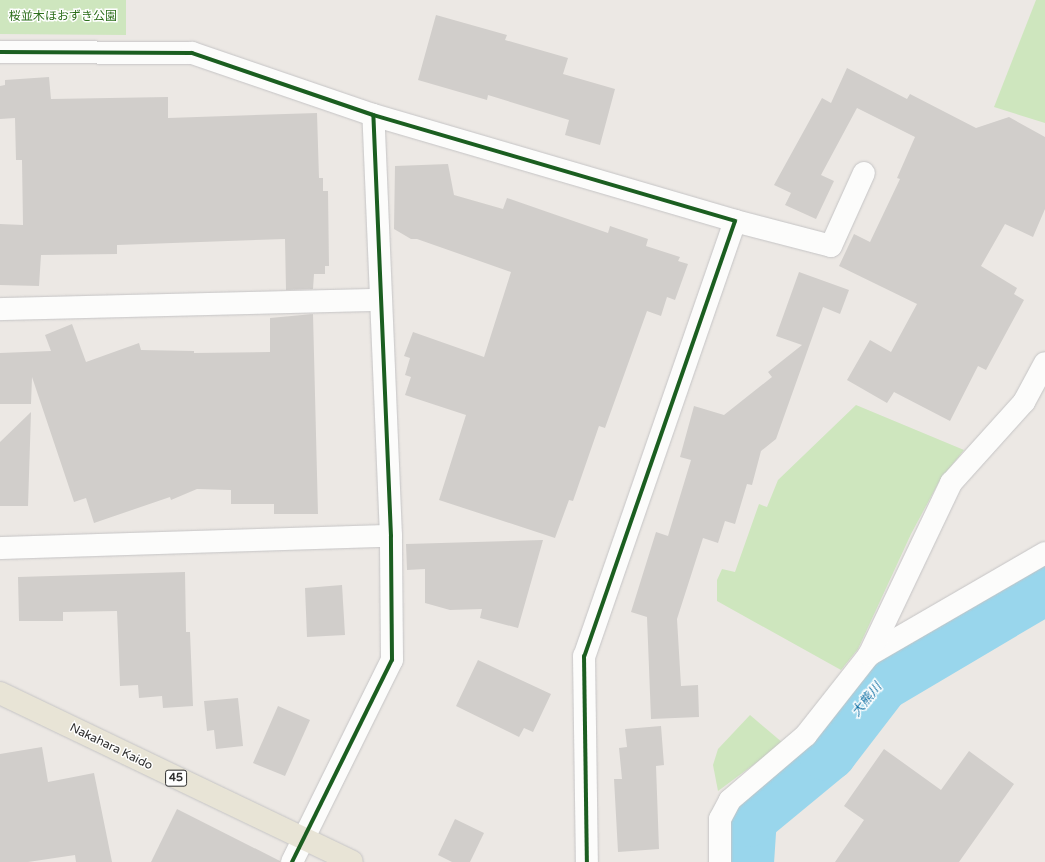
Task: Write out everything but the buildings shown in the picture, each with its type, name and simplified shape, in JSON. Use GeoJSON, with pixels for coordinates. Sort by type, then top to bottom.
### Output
{"type":"FeatureCollection","features":[{"type":"Feature","properties":{"kind":"main road","name":"Nakahara Kaido"},"geometry":{"type":"LineString","coordinates":[[0,694],[352,862]]}},
{"type":"Feature","properties":{"kind":"street"},"geometry":{"type":"LineString","coordinates":[[0,52],[192,53],[373,115],[735,221],[832,246],[864,174]]}},
{"type":"Feature","properties":{"kind":"street"},"geometry":{"type":"LineString","coordinates":[[292,862],[392,660],[390,536],[373,115]]}},
{"type":"Feature","properties":{"kind":"street"},"geometry":{"type":"LineString","coordinates":[[587,862],[584,656],[735,221]]}},
{"type":"Feature","properties":{"kind":"street"},"geometry":{"type":"LineString","coordinates":[[0,309],[381,300]]}},
{"type":"Feature","properties":{"kind":"street"},"geometry":{"type":"LineString","coordinates":[[720,862],[720,819],[730,800],[806,735],[869,655],[951,483],[1024,402],[1045,363]]}},
{"type":"Feature","properties":{"kind":"street"},"geometry":{"type":"LineString","coordinates":[[0,548],[390,536]]}},
{"type":"Feature","properties":{"kind":"street"},"geometry":{"type":"LineString","coordinates":[[869,655],[1045,553]]}},
{"type":"Feature","properties":{"kind":"green space","name":"桜並木ほおずき公園"},"geometry":{"type":"Polygon","coordinates":[[[0,0],[126,0],[126,35],[0,34],[0,0]]]}},
{"type":"Feature","properties":{"kind":"green space"},"geometry":{"type":"Polygon","coordinates":[[[1036,0],[1045,0],[1045,123],[994,107],[1036,0]]]}},
{"type":"Feature","properties":{"kind":"green space"},"geometry":{"type":"Polygon","coordinates":[[[856,405],[964,450],[940,480],[911,534],[858,649],[841,670],[717,601],[717,580],[722,569],[735,572],[759,504],[767,507],[778,480],[856,405]]]}},
{"type":"Feature","properties":{"kind":"green space"},"geometry":{"type":"Polygon","coordinates":[[[750,715],[783,743],[718,791],[713,765],[718,749],[750,715]]]}},
{"type":"Feature","properties":{"kind":"waterway","name":"大熊川"},"geometry":{"type":"LineString","coordinates":[[744,862],[747,817],[827,751],[880,682],[1045,584]]}},
{"type":"Feature","properties":{"kind":"cycle path"},"geometry":{"type":"LineString","coordinates":[[0,52],[192,53],[373,115],[735,221],[584,656],[587,862]]}},
{"type":"Feature","properties":{"kind":"cycle path"},"geometry":{"type":"LineString","coordinates":[[292,862],[392,660],[391,536],[373,115]]}}]}
